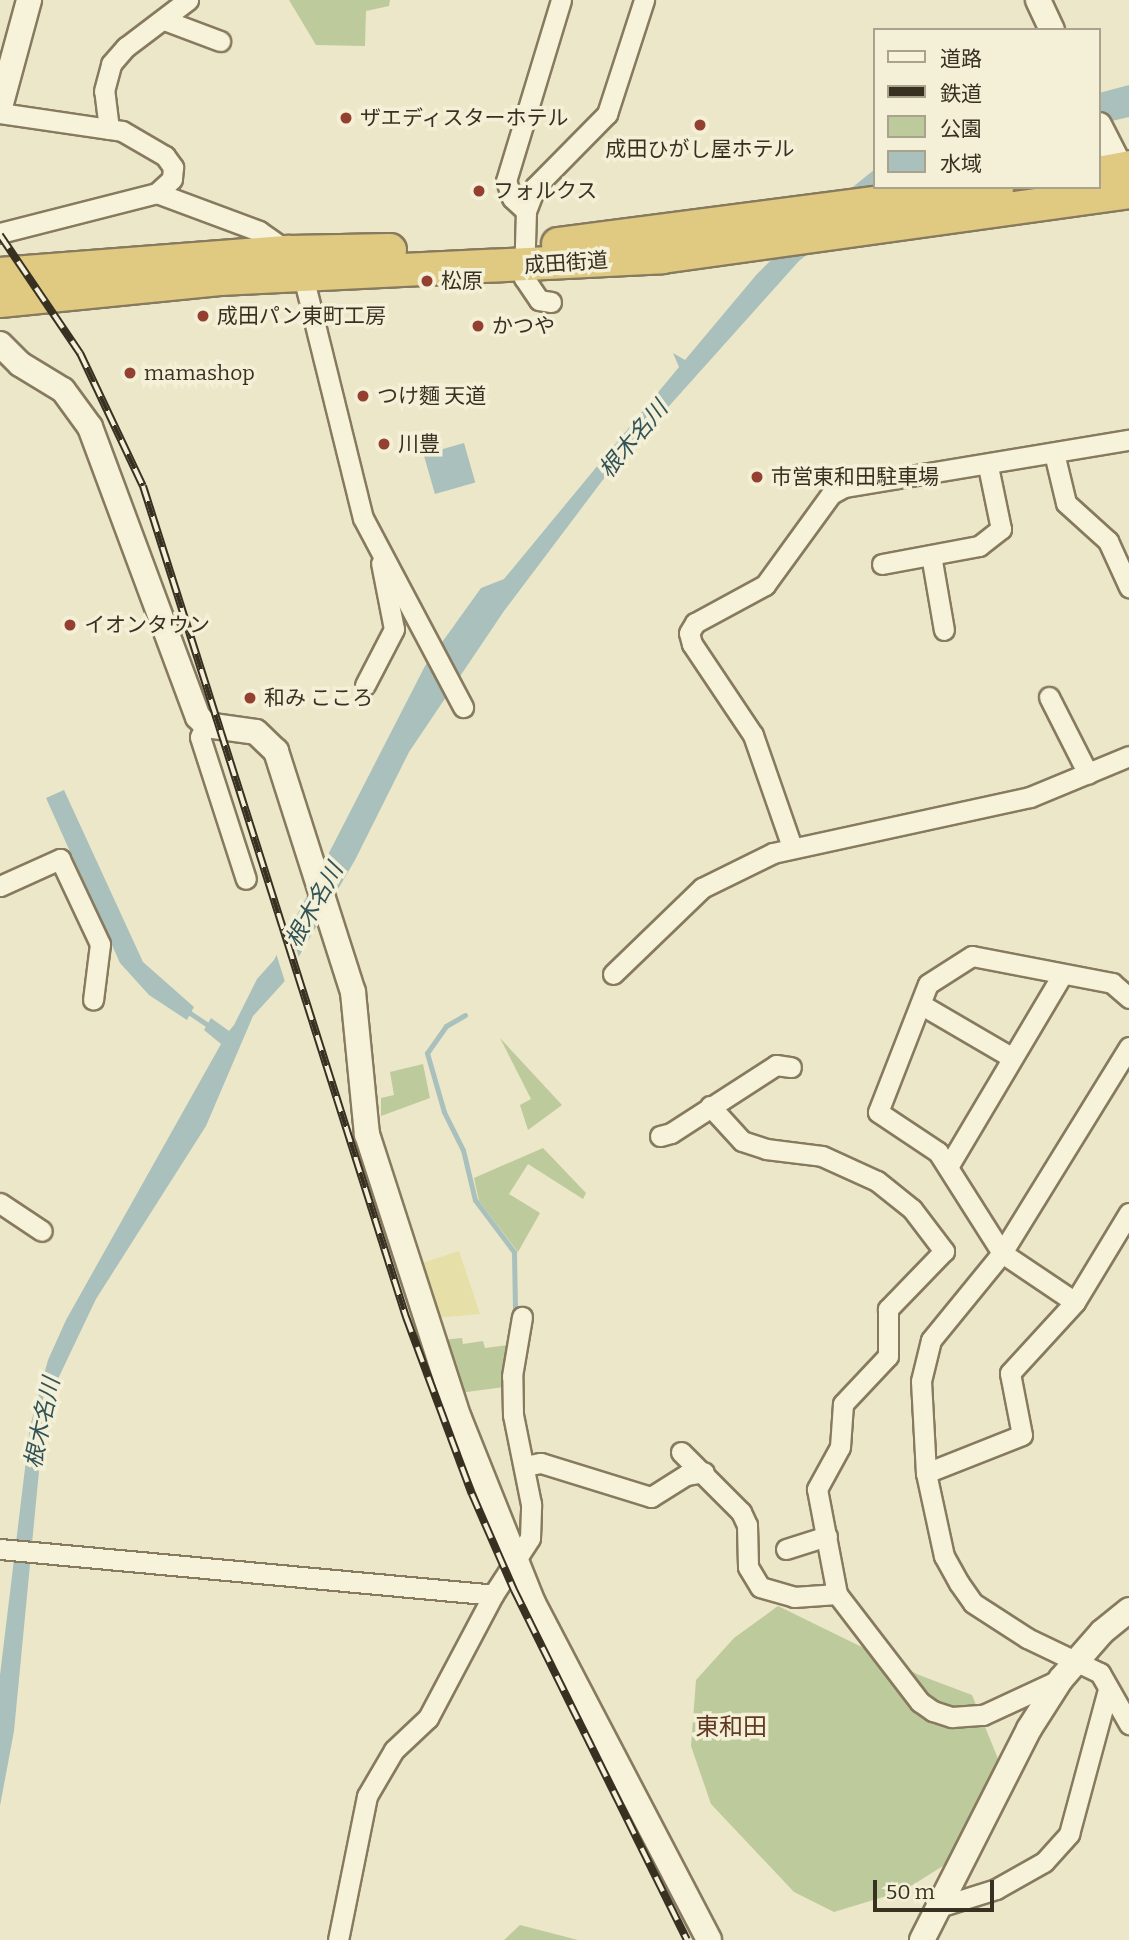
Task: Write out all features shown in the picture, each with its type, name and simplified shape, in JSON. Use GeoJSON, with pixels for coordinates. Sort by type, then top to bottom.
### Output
{"type":"FeatureCollection","features":[{"type":"Feature","properties":{"kind":"highway","name":"成田街道"},"geometry":{"type":"LineString","coordinates":[[661,245],[985,189]]}},
{"type":"Feature","properties":{"kind":"highway","name":"成田街道"},"geometry":{"type":"LineString","coordinates":[[0,274],[523,257],[661,245],[999,189]]}},
{"type":"Feature","properties":{"kind":"highway","name":"成田街道"},"geometry":{"type":"LineString","coordinates":[[0,301],[295,264]]}},
{"type":"Feature","properties":{"kind":"street"},"geometry":{"type":"LineString","coordinates":[[0,107],[29,0]]}},
{"type":"Feature","properties":{"kind":"street"},"geometry":{"type":"LineString","coordinates":[[109,129],[104,91],[111,64],[126,47],[188,0]]}},
{"type":"Feature","properties":{"kind":"street"},"geometry":{"type":"LineString","coordinates":[[526,211],[512,198],[506,181],[561,0]]}},
{"type":"Feature","properties":{"kind":"street"},"geometry":{"type":"LineString","coordinates":[[551,302],[539,300],[524,278],[526,211],[535,187],[607,114],[644,0]]}},
{"type":"Feature","properties":{"kind":"street"},"geometry":{"type":"LineString","coordinates":[[1038,0],[1051,28]]}},
{"type":"Feature","properties":{"kind":"street"},"geometry":{"type":"LineString","coordinates":[[164,20],[220,41]]}},
{"type":"Feature","properties":{"kind":"street"},"geometry":{"type":"LineString","coordinates":[[0,113],[122,131],[164,156],[173,167],[172,179],[157,193],[0,233]]}},
{"type":"Feature","properties":{"kind":"street"},"geometry":{"type":"LineString","coordinates":[[157,193],[259,231],[295,264],[359,506],[463,708]]}},
{"type":"Feature","properties":{"kind":"street"},"geometry":{"type":"LineString","coordinates":[[0,344],[20,364],[63,390],[86,420],[115,485],[194,709],[206,725],[241,727],[271,743],[302,828],[354,1001],[367,1134],[459,1418],[517,1562],[573,1685],[709,1940]]}},
{"type":"Feature","properties":{"kind":"street"},"geometry":{"type":"LineString","coordinates":[[792,847],[752,735],[692,644],[689,633],[695,623],[765,585],[831,494],[844,487],[988,466],[1129,440]]}},
{"type":"Feature","properties":{"kind":"street"},"geometry":{"type":"LineString","coordinates":[[1054,453],[1066,503],[1108,541],[1129,587]]}},
{"type":"Feature","properties":{"kind":"street"},"geometry":{"type":"LineString","coordinates":[[882,564],[979,547],[1000,529],[988,466]]}},
{"type":"Feature","properties":{"kind":"street"},"geometry":{"type":"LineString","coordinates":[[932,555],[944,630]]}},
{"type":"Feature","properties":{"kind":"street"},"geometry":{"type":"LineString","coordinates":[[365,685],[394,629],[379,571],[385,560]]}},
{"type":"Feature","properties":{"kind":"street"},"geometry":{"type":"LineString","coordinates":[[1049,697],[1088,774]]}},
{"type":"Feature","properties":{"kind":"street"},"geometry":{"type":"LineString","coordinates":[[206,725],[201,737],[246,879]]}},
{"type":"Feature","properties":{"kind":"street"},"geometry":{"type":"LineString","coordinates":[[613,974],[714,879],[792,847],[1017,800],[1129,756]]}},
{"type":"Feature","properties":{"kind":"street"},"geometry":{"type":"LineString","coordinates":[[0,886],[60,859],[100,944],[93,1000]]}},
{"type":"Feature","properties":{"kind":"street"},"geometry":{"type":"LineString","coordinates":[[1075,1302],[1002,1253],[938,1152],[877,1112],[922,1005],[928,984],[972,956],[1112,983],[1129,998]]}},
{"type":"Feature","properties":{"kind":"street"},"geometry":{"type":"LineString","coordinates":[[948,1167],[1062,975]]}},
{"type":"Feature","properties":{"kind":"street"},"geometry":{"type":"LineString","coordinates":[[922,1005],[1011,1057]]}},
{"type":"Feature","properties":{"kind":"street"},"geometry":{"type":"LineString","coordinates":[[1129,1047],[1002,1253],[931,1340],[921,1381],[926,1473],[943,1556],[973,1603],[1068,1669],[1100,1673],[1129,1724]]}},
{"type":"Feature","properties":{"kind":"street"},"geometry":{"type":"LineString","coordinates":[[660,1136],[671,1133],[776,1065],[791,1067]]}},
{"type":"Feature","properties":{"kind":"street"},"geometry":{"type":"LineString","coordinates":[[710,1106],[742,1141],[847,1164],[877,1181],[912,1209],[944,1251],[888,1309],[888,1356],[843,1404],[840,1447],[817,1489],[837,1594],[920,1702],[933,1711],[952,1717],[982,1715],[1068,1669]]}},
{"type":"Feature","properties":{"kind":"street"},"geometry":{"type":"LineString","coordinates":[[0,1203],[42,1231]]}},
{"type":"Feature","properties":{"kind":"street"},"geometry":{"type":"LineString","coordinates":[[926,1473],[1022,1435],[1010,1373],[1075,1302],[1129,1213]]}},
{"type":"Feature","properties":{"kind":"street"},"geometry":{"type":"LineString","coordinates":[[338,1940],[367,1796],[394,1750],[428,1717],[493,1595],[517,1562],[530,1538],[531,1504],[513,1415],[512,1376],[522,1317]]}},
{"type":"Feature","properties":{"kind":"street"},"geometry":{"type":"LineString","coordinates":[[681,1452],[704,1472],[747,1525],[748,1567],[760,1587],[794,1597],[837,1594]]}},
{"type":"Feature","properties":{"kind":"street"},"geometry":{"type":"LineString","coordinates":[[525,1466],[541,1463],[651,1497],[686,1475],[704,1472]]}},
{"type":"Feature","properties":{"kind":"street"},"geometry":{"type":"LineString","coordinates":[[786,1549],[827,1536]]}},
{"type":"Feature","properties":{"kind":"street"},"geometry":{"type":"LineString","coordinates":[[0,1549],[493,1595]]}},
{"type":"Feature","properties":{"kind":"street"},"geometry":{"type":"LineString","coordinates":[[922,1940],[1029,1729],[1068,1669],[1129,1610]]}},
{"type":"Feature","properties":{"kind":"street"},"geometry":{"type":"LineString","coordinates":[[939,1907],[996,1889],[1044,1862],[1069,1834],[1108,1689]]}},
{"type":"Feature","properties":{"kind":"green space"},"geometry":{"type":"Polygon","coordinates":[[[289,0],[390,0],[389,6],[366,11],[365,46],[316,45],[289,0]]]}},
{"type":"Feature","properties":{"kind":"green space"},"geometry":{"type":"Polygon","coordinates":[[[500,1038],[562,1105],[528,1130],[520,1105],[531,1099],[500,1038]]]}},
{"type":"Feature","properties":{"kind":"green space"},"geometry":{"type":"Polygon","coordinates":[[[423,1064],[430,1098],[381,1116],[381,1098],[394,1095],[390,1072],[423,1064]]]}},
{"type":"Feature","properties":{"kind":"green space"},"geometry":{"type":"Polygon","coordinates":[[[543,1148],[586,1193],[583,1199],[528,1164],[509,1194],[540,1213],[518,1252],[479,1201],[474,1178],[543,1148]]]}},
{"type":"Feature","properties":{"kind":"green space"},"geometry":{"type":"Polygon","coordinates":[[[462,1338],[463,1344],[483,1341],[485,1348],[508,1345],[504,1387],[459,1393],[442,1340],[462,1338]]]}},
{"type":"Feature","properties":{"kind":"green space"},"geometry":{"type":"Polygon","coordinates":[[[778,1606],[919,1675],[972,1695],[1010,1788],[954,1859],[903,1891],[834,1912],[794,1892],[711,1804],[691,1746],[696,1680],[734,1638],[778,1606]]]}},
{"type":"Feature","properties":{"kind":"green space"},"geometry":{"type":"Polygon","coordinates":[[[520,1925],[578,1940],[504,1940],[520,1925]]]}},
{"type":"Feature","properties":{"kind":"sand"},"geometry":{"type":"Polygon","coordinates":[[[459,1251],[480,1314],[435,1318],[416,1265],[459,1251]]]}},
{"type":"Feature","properties":{"kind":"water"},"geometry":{"type":"Polygon","coordinates":[[[1129,85],[1129,117],[1101,124],[1101,92],[1129,85]]]}},
{"type":"Feature","properties":{"kind":"water","name":"根木名川"},"geometry":{"type":"Polygon","coordinates":[[[874,170],[874,188],[844,225],[799,261],[602,481],[504,611],[409,752],[355,860],[284,982],[253,1016],[206,1126],[96,1299],[56,1383],[39,1471],[14,1731],[0,1806],[0,1675],[30,1427],[48,1360],[66,1320],[221,1044],[204,1030],[211,1018],[229,1031],[234,1025],[257,979],[274,960],[425,666],[481,588],[504,579],[679,367],[673,353],[685,360],[757,274],[811,221],[874,170]]]}},
{"type":"Feature","properties":{"kind":"water"},"geometry":{"type":"Polygon","coordinates":[[[464,443],[475,482],[435,494],[424,455],[464,443]]]}},
{"type":"Feature","properties":{"kind":"water"},"geometry":{"type":"Polygon","coordinates":[[[64,790],[143,962],[194,1007],[187,1020],[149,995],[120,963],[46,798],[64,790]]]}},
{"type":"Feature","properties":{"kind":"pier"},"geometry":{"type":"Polygon","coordinates":[[[289,924],[300,961],[286,985],[275,950],[289,924]]]}},
{"type":"Feature","properties":{"kind":"waterway"},"geometry":{"type":"LineString","coordinates":[[187,1011],[211,1027]]}},
{"type":"Feature","properties":{"kind":"waterway"},"geometry":{"type":"LineString","coordinates":[[465,1015],[446,1026],[427,1053],[444,1112],[463,1150],[475,1200],[514,1252],[515,1312]]}},
{"type":"Feature","properties":{"kind":"railway"},"geometry":{"type":"LineString","coordinates":[[0,235],[80,353],[143,486],[406,1317],[472,1494],[514,1590],[687,1940]]}},
{"type":"Feature","properties":{"kind":"place","name":"ザエディスターホテル"},"geometry":{"type":"Point","coordinates":[346,118]}},
{"type":"Feature","properties":{"kind":"place","name":"成田ひがし屋ホテル"},"geometry":{"type":"Point","coordinates":[700,125]}},
{"type":"Feature","properties":{"kind":"place","name":"フォルクス"},"geometry":{"type":"Point","coordinates":[479,191]}},
{"type":"Feature","properties":{"kind":"place","name":"松原"},"geometry":{"type":"Point","coordinates":[427,281]}},
{"type":"Feature","properties":{"kind":"place","name":"成田パン東町工房"},"geometry":{"type":"Point","coordinates":[203,316]}},
{"type":"Feature","properties":{"kind":"place","name":"かつや"},"geometry":{"type":"Point","coordinates":[478,326]}},
{"type":"Feature","properties":{"kind":"place","name":"mamashop"},"geometry":{"type":"Point","coordinates":[130,373]}},
{"type":"Feature","properties":{"kind":"place","name":"つけ麵 天道"},"geometry":{"type":"Point","coordinates":[363,396]}},
{"type":"Feature","properties":{"kind":"place","name":"川豊"},"geometry":{"type":"Point","coordinates":[384,444]}},
{"type":"Feature","properties":{"kind":"place","name":"市営東和田駐車場"},"geometry":{"type":"Point","coordinates":[757,477]}},
{"type":"Feature","properties":{"kind":"place","name":"イオンタウン"},"geometry":{"type":"Point","coordinates":[70,625]}},
{"type":"Feature","properties":{"kind":"place","name":"和み こころ"},"geometry":{"type":"Point","coordinates":[250,698]}},
{"type":"Feature","properties":{"kind":"district","name":"東和田"},"geometry":{"type":"Point","coordinates":[731,1728]}}]}
